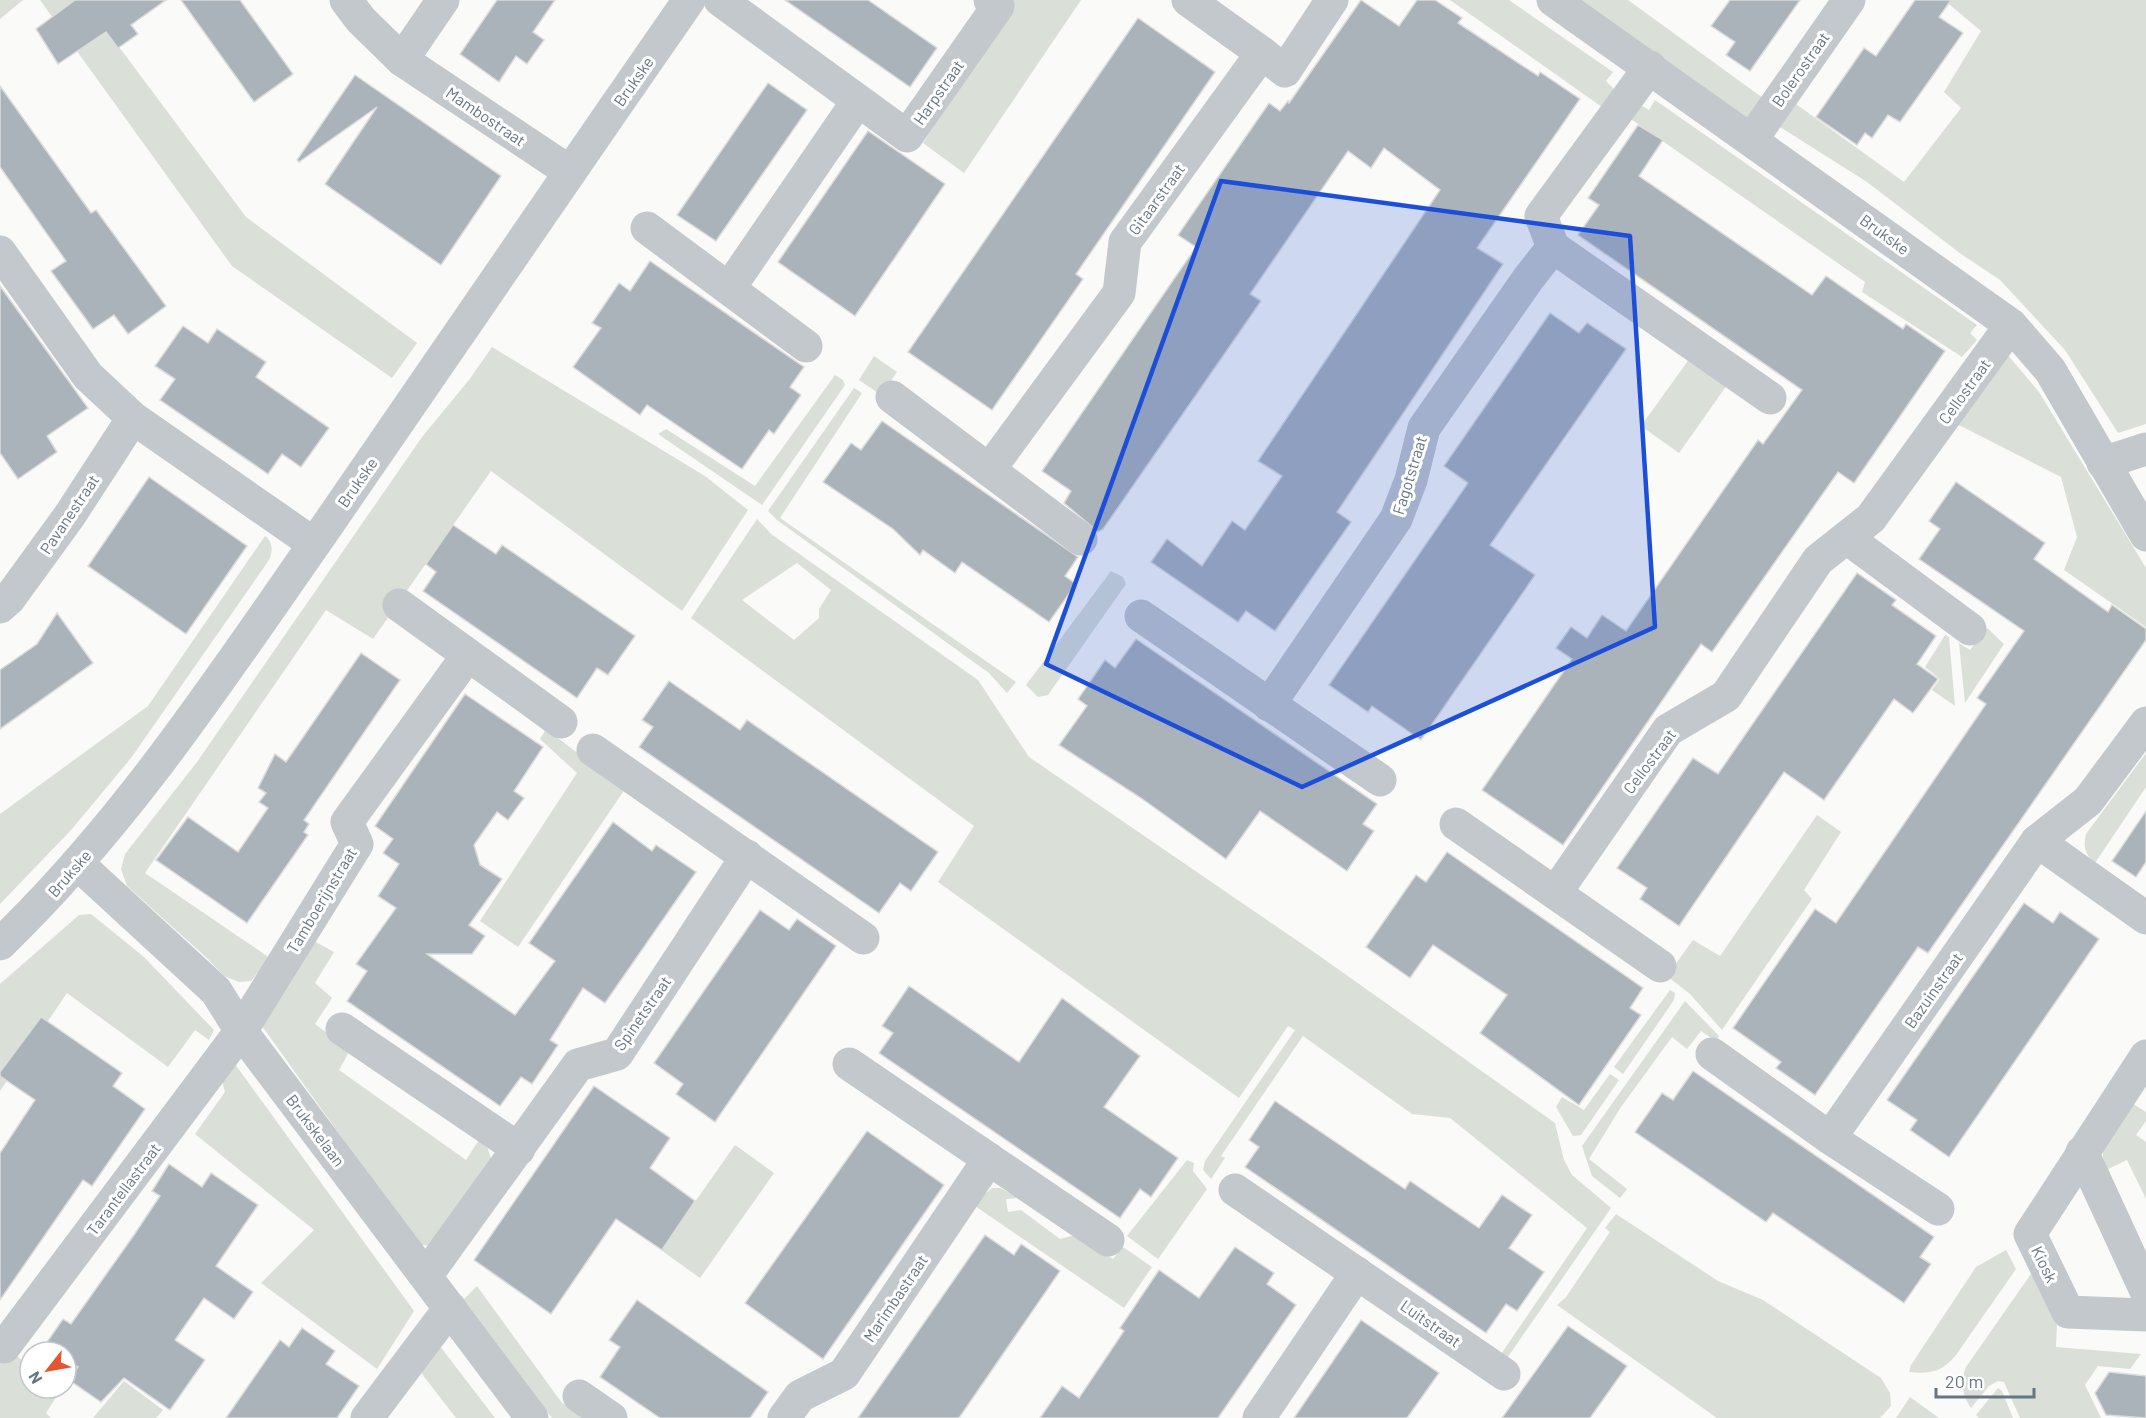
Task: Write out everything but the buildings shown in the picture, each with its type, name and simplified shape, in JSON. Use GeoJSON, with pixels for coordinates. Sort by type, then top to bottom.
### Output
{"type":"FeatureCollection","features":[{"type":"Feature","properties":{"kind":"street","name":"Mambostraat"},"geometry":{"type":"LineString","coordinates":[[346,0],[361,20],[402,60],[570,172]]}},
{"type":"Feature","properties":{"kind":"street"},"geometry":{"type":"LineString","coordinates":[[402,60],[443,0]]}},
{"type":"Feature","properties":{"kind":"street","name":"Brukske"},"geometry":{"type":"LineString","coordinates":[[0,944],[47,899],[78,864],[184,733],[689,0]]}},
{"type":"Feature","properties":{"kind":"street","name":"Harpstraat"},"geometry":{"type":"LineString","coordinates":[[720,0],[857,102],[908,136],[998,6],[990,0]]}},
{"type":"Feature","properties":{"kind":"street"},"geometry":{"type":"LineString","coordinates":[[1188,0],[1285,70],[1332,0]]}},
{"type":"Feature","properties":{"kind":"street","name":"Brukske"},"geometry":{"type":"LineString","coordinates":[[1553,0],[1752,139],[2011,325],[2050,370],[2146,535]]}},
{"type":"Feature","properties":{"kind":"street","name":"Bolerostraat"},"geometry":{"type":"LineString","coordinates":[[1752,139],[1849,0]]}},
{"type":"Feature","properties":{"kind":"street","name":"Gitaarstraat"},"geometry":{"type":"LineString","coordinates":[[989,470],[1119,293],[1125,242],[1262,53]]}},
{"type":"Feature","properties":{"kind":"street"},"geometry":{"type":"LineString","coordinates":[[1650,67],[1541,216],[1553,247],[1770,398]]}},
{"type":"Feature","properties":{"kind":"street"},"geometry":{"type":"LineString","coordinates":[[730,287],[857,102]]}},
{"type":"Feature","properties":{"kind":"street"},"geometry":{"type":"LineString","coordinates":[[647,228],[730,287],[806,346]]}},
{"type":"Feature","properties":{"kind":"street","name":"Fagotstraat"},"geometry":{"type":"LineString","coordinates":[[1269,705],[1396,519],[1411,480],[1424,428],[1553,247]]}},
{"type":"Feature","properties":{"kind":"street"},"geometry":{"type":"LineString","coordinates":[[0,252],[88,376],[133,418],[314,544]]}},
{"type":"Feature","properties":{"kind":"street","name":"Cellostraat"},"geometry":{"type":"LineString","coordinates":[[1556,892],[1668,729],[1726,696],[1818,560],[1872,518],[2011,325]]}},
{"type":"Feature","properties":{"kind":"street"},"geometry":{"type":"LineString","coordinates":[[892,397],[1081,539]]}},
{"type":"Feature","properties":{"kind":"street","name":"Pavanestraat"},"geometry":{"type":"LineString","coordinates":[[0,607],[9,599],[70,515],[133,418]]}},
{"type":"Feature","properties":{"kind":"street"},"geometry":{"type":"LineString","coordinates":[[2103,463],[2146,449]]}},
{"type":"Feature","properties":{"kind":"street"},"geometry":{"type":"LineString","coordinates":[[1847,538],[1970,629]]}},
{"type":"Feature","properties":{"kind":"street"},"geometry":{"type":"LineString","coordinates":[[399,605],[561,722]]}},
{"type":"Feature","properties":{"kind":"street"},"geometry":{"type":"LineString","coordinates":[[1141,616],[1380,780]]}},
{"type":"Feature","properties":{"kind":"street","name":"Tamboerijnstraat"},"geometry":{"type":"LineString","coordinates":[[241,1031],[357,844],[346,822],[468,655]]}},
{"type":"Feature","properties":{"kind":"street","name":"Bazuinstraat"},"geometry":{"type":"LineString","coordinates":[[1830,1138],[2037,841],[2088,801],[2146,723]]}},
{"type":"Feature","properties":{"kind":"street"},"geometry":{"type":"LineString","coordinates":[[593,750],[863,938]]}},
{"type":"Feature","properties":{"kind":"street"},"geometry":{"type":"LineString","coordinates":[[1456,824],[1660,966]]}},
{"type":"Feature","properties":{"kind":"street"},"geometry":{"type":"LineString","coordinates":[[2037,841],[2146,918]]}},
{"type":"Feature","properties":{"kind":"street","name":"Spinetstraat"},"geometry":{"type":"LineString","coordinates":[[426,1276],[578,1065],[617,1054],[747,856]]}},
{"type":"Feature","properties":{"kind":"street","name":"Brukskelaan"},"geometry":{"type":"LineString","coordinates":[[78,864],[216,991],[241,1031],[532,1418]]}},
{"type":"Feature","properties":{"kind":"street"},"geometry":{"type":"LineString","coordinates":[[342,1029],[519,1149]]}},
{"type":"Feature","properties":{"kind":"street","name":"Tarantellastraat"},"geometry":{"type":"LineString","coordinates":[[4,1347],[241,1031]]}},
{"type":"Feature","properties":{"kind":"street"},"geometry":{"type":"LineString","coordinates":[[1712,1054],[1830,1138],[1938,1209]]}},
{"type":"Feature","properties":{"kind":"street"},"geometry":{"type":"LineString","coordinates":[[849,1064],[1108,1240]]}},
{"type":"Feature","properties":{"kind":"street","name":"Kiosk"},"geometry":{"type":"LineString","coordinates":[[2141,1076],[2082,1152],[2030,1234],[2068,1311],[2146,1315]]}},
{"type":"Feature","properties":{"kind":"street"},"geometry":{"type":"LineString","coordinates":[[2082,1152],[2146,1291]]}},
{"type":"Feature","properties":{"kind":"street","name":"Marimbastraat"},"geometry":{"type":"LineString","coordinates":[[784,1418],[800,1396],[844,1374],[989,1159]]}},
{"type":"Feature","properties":{"kind":"street","name":"Luitstraat"},"geometry":{"type":"LineString","coordinates":[[1234,1190],[1504,1374]]}},
{"type":"Feature","properties":{"kind":"street"},"geometry":{"type":"LineString","coordinates":[[1259,1418],[1358,1273]]}},
{"type":"Feature","properties":{"kind":"street"},"geometry":{"type":"LineString","coordinates":[[367,1418],[450,1308]]}},
{"type":"Feature","properties":{"kind":"street"},"geometry":{"type":"LineString","coordinates":[[579,1396],[611,1418]]}},
{"type":"Feature","properties":{"kind":"highlighted area"},"geometry":{"type":"Polygon","coordinates":[[[1221,181],[1630,236],[1655,627],[1302,787],[1046,664],[1221,181]]]}},
{"type":"Feature","properties":{"kind":"shaded area"},"geometry":{"type":"Polygon","coordinates":[[[0,0],[23,0],[0,19],[0,0]]]}},
{"type":"Feature","properties":{"kind":"shaded area"},"geometry":{"type":"Polygon","coordinates":[[[40,0],[84,0],[246,217],[417,343],[392,378],[232,266],[40,0]]]}},
{"type":"Feature","properties":{"kind":"shaded area"},"geometry":{"type":"Polygon","coordinates":[[[1002,0],[1081,0],[964,173],[923,143],[1012,7],[1002,0]]]}},
{"type":"Feature","properties":{"kind":"shaded area"},"geometry":{"type":"Polygon","coordinates":[[[1450,0],[1509,0],[1613,72],[1606,81],[1615,90],[1602,107],[1450,0]]]}},
{"type":"Feature","properties":{"kind":"shaded area"},"geometry":{"type":"Polygon","coordinates":[[[1576,0],[1628,0],[1767,101],[1749,125],[1576,0]]]}},
{"type":"Feature","properties":{"kind":"shaded area"},"geometry":{"type":"Polygon","coordinates":[[[1944,0],[2146,0],[2146,424],[2118,433],[2065,350],[2000,280],[1961,254],[1867,182],[1780,127],[1796,104],[1904,182],[1961,108],[1944,92],[1981,31],[1944,0]]]}},
{"type":"Feature","properties":{"kind":"shaded area"},"geometry":{"type":"Polygon","coordinates":[[[1655,100],[1977,325],[1970,333],[1977,340],[1962,357],[1862,292],[1865,282],[1628,117],[1638,103],[1649,110],[1655,100]]]}},
{"type":"Feature","properties":{"kind":"shaded area"},"geometry":{"type":"Polygon","coordinates":[[[492,347],[705,476],[748,510],[682,611],[491,471],[373,639],[326,610],[145,873],[270,958],[251,981],[239,982],[224,976],[127,886],[121,869],[125,854],[197,762],[422,437],[469,380],[492,347]]]}},
{"type":"Feature","properties":{"kind":"shaded area"},"geometry":{"type":"Polygon","coordinates":[[[2001,347],[2039,392],[2146,568],[2146,627],[2064,570],[2077,537],[2061,477],[1953,422],[2001,347]]]}},
{"type":"Feature","properties":{"kind":"shaded area"},"geometry":{"type":"Polygon","coordinates":[[[874,356],[897,372],[881,395],[859,380],[874,356]]]}},
{"type":"Feature","properties":{"kind":"shaded area"},"geometry":{"type":"Polygon","coordinates":[[[1690,358],[1727,385],[1679,453],[1641,426],[1690,358]]]}},
{"type":"Feature","properties":{"kind":"shaded area"},"geometry":{"type":"Polygon","coordinates":[[[835,375],[843,380],[845,385],[762,505],[658,434],[666,429],[755,486],[835,375]]]}},
{"type":"Feature","properties":{"kind":"shaded area"},"geometry":{"type":"Polygon","coordinates":[[[854,388],[862,393],[780,518],[1016,682],[1007,693],[989,673],[777,520],[768,511],[854,388]]]}},
{"type":"Feature","properties":{"kind":"shaded area"},"geometry":{"type":"Polygon","coordinates":[[[757,519],[771,534],[978,680],[1029,757],[1321,957],[1555,1123],[1564,1160],[1572,1175],[1611,1208],[1503,1364],[1497,1360],[1587,1228],[1450,1118],[1412,1114],[1303,1036],[1221,1156],[1225,1158],[1211,1179],[1203,1170],[1205,1161],[1295,1030],[1288,1026],[1239,1098],[938,882],[974,826],[691,618],[757,519]],[[797,563],[742,600],[794,640],[819,618],[819,609],[831,590],[797,563]]]}},
{"type":"Feature","properties":{"kind":"shaded area"},"geometry":{"type":"Polygon","coordinates":[[[265,536],[270,541],[271,547],[269,560],[131,758],[72,829],[0,904],[0,814],[148,706],[265,536]]]}},
{"type":"Feature","properties":{"kind":"shaded area"},"geometry":{"type":"Polygon","coordinates":[[[1111,571],[1123,577],[1126,584],[1048,695],[1038,697],[1026,685],[1111,571]]]}},
{"type":"Feature","properties":{"kind":"shaded area"},"geometry":{"type":"Polygon","coordinates":[[[1987,628],[2004,644],[1965,703],[1959,643],[1970,650],[1987,628]]]}},
{"type":"Feature","properties":{"kind":"shaded area"},"geometry":{"type":"Polygon","coordinates":[[[1945,635],[1949,637],[1955,706],[1932,690],[1940,679],[1925,667],[1945,635]]]}},
{"type":"Feature","properties":{"kind":"shaded area"},"geometry":{"type":"Polygon","coordinates":[[[546,729],[625,789],[518,947],[480,921],[577,773],[540,739],[546,729]]]}},
{"type":"Feature","properties":{"kind":"shaded area"},"geometry":{"type":"Polygon","coordinates":[[[2146,753],[2146,787],[2095,863],[2086,850],[2086,834],[2146,753]]]}},
{"type":"Feature","properties":{"kind":"shaded area"},"geometry":{"type":"Polygon","coordinates":[[[1817,815],[1841,832],[1804,890],[1812,899],[1722,1030],[1690,994],[1667,976],[1693,940],[1720,956],[1817,815]]]}},
{"type":"Feature","properties":{"kind":"shaded area"},"geometry":{"type":"Polygon","coordinates":[[[91,914],[144,957],[214,1030],[209,1040],[195,1030],[168,1067],[67,993],[0,1091],[0,984],[79,915],[91,914]]]}},
{"type":"Feature","properties":{"kind":"shaded area"},"geometry":{"type":"Polygon","coordinates":[[[314,941],[334,952],[315,983],[332,998],[315,1024],[350,1050],[339,1070],[466,1160],[479,1140],[485,1141],[492,1161],[433,1246],[422,1245],[415,1240],[262,1026],[314,941]]]}},
{"type":"Feature","properties":{"kind":"shaded area"},"geometry":{"type":"Polygon","coordinates":[[[1670,990],[1675,993],[1674,1000],[1623,1074],[1614,1067],[1670,990]]]}},
{"type":"Feature","properties":{"kind":"shaded area"},"geometry":{"type":"Polygon","coordinates":[[[1685,1001],[1719,1036],[1716,1041],[1701,1031],[1687,1049],[1672,1037],[1621,1107],[1589,1159],[1627,1189],[1620,1198],[1592,1176],[1582,1146],[1685,1001]]]}},
{"type":"Feature","properties":{"kind":"shaded area"},"geometry":{"type":"Polygon","coordinates":[[[232,1060],[414,1311],[377,1369],[261,1283],[314,1230],[195,1134],[225,1092],[218,1068],[232,1060]]]}},
{"type":"Feature","properties":{"kind":"shaded area"},"geometry":{"type":"Polygon","coordinates":[[[1610,1074],[1619,1080],[1581,1135],[1573,1136],[1556,1107],[1562,1097],[1584,1110],[1610,1074]]]}},
{"type":"Feature","properties":{"kind":"shaded area"},"geometry":{"type":"Polygon","coordinates":[[[2130,1102],[2146,1112],[2146,1121],[2136,1135],[2146,1142],[2146,1199],[2127,1160],[2104,1171],[2102,1141],[2130,1102]]]}},
{"type":"Feature","properties":{"kind":"shaded area"},"geometry":{"type":"Polygon","coordinates":[[[735,1145],[774,1173],[700,1278],[661,1250],[735,1145]]]}},
{"type":"Feature","properties":{"kind":"shaded area"},"geometry":{"type":"Polygon","coordinates":[[[1187,1160],[1194,1163],[1193,1171],[1207,1189],[1158,1259],[1127,1236],[1187,1160]]]}},
{"type":"Feature","properties":{"kind":"shaded area"},"geometry":{"type":"Polygon","coordinates":[[[992,1188],[1000,1188],[1019,1198],[1006,1199],[1008,1212],[1021,1210],[1060,1239],[1075,1235],[1113,1259],[1123,1247],[1152,1267],[1124,1308],[975,1206],[979,1199],[992,1188]]]}},
{"type":"Feature","properties":{"kind":"shaded area"},"geometry":{"type":"Polygon","coordinates":[[[1616,1214],[1718,1281],[1763,1300],[1881,1378],[1890,1393],[1891,1406],[1880,1418],[1717,1418],[1557,1305],[1566,1297],[1610,1232],[1605,1228],[1616,1214]]]}},
{"type":"Feature","properties":{"kind":"shaded area"},"geometry":{"type":"Polygon","coordinates":[[[2006,1250],[2016,1269],[1956,1355],[1936,1371],[1909,1372],[1911,1365],[1976,1267],[2006,1250]]]}},
{"type":"Feature","properties":{"kind":"shaded area"},"geometry":{"type":"Polygon","coordinates":[[[2033,1271],[2057,1325],[2056,1347],[2141,1354],[2130,1369],[2098,1366],[2085,1385],[2101,1418],[2020,1418],[2004,1382],[1998,1381],[1989,1386],[1971,1408],[1966,1398],[1963,1383],[1966,1367],[2033,1271]]]}},
{"type":"Feature","properties":{"kind":"shaded area"},"geometry":{"type":"Polygon","coordinates":[[[477,1286],[562,1403],[588,1418],[552,1418],[463,1300],[477,1286]]]}},
{"type":"Feature","properties":{"kind":"shaded area"},"geometry":{"type":"Polygon","coordinates":[[[0,1344],[18,1357],[18,1400],[54,1400],[46,1413],[51,1418],[0,1418],[0,1344]]]}},
{"type":"Feature","properties":{"kind":"shaded area"},"geometry":{"type":"Polygon","coordinates":[[[439,1345],[495,1418],[456,1418],[422,1374],[420,1365],[439,1345]]]}},
{"type":"Feature","properties":{"kind":"shaded area"},"geometry":{"type":"Polygon","coordinates":[[[124,1381],[163,1410],[156,1418],[93,1418],[124,1381]]]}},
{"type":"Feature","properties":{"kind":"shaded area"},"geometry":{"type":"Polygon","coordinates":[[[1998,1388],[2002,1391],[2013,1418],[1979,1418],[1976,1415],[1998,1388]]]}},
{"type":"Feature","properties":{"kind":"shaded area"},"geometry":{"type":"Polygon","coordinates":[[[1910,1397],[1939,1418],[1896,1418],[1910,1397]]]}}]}
